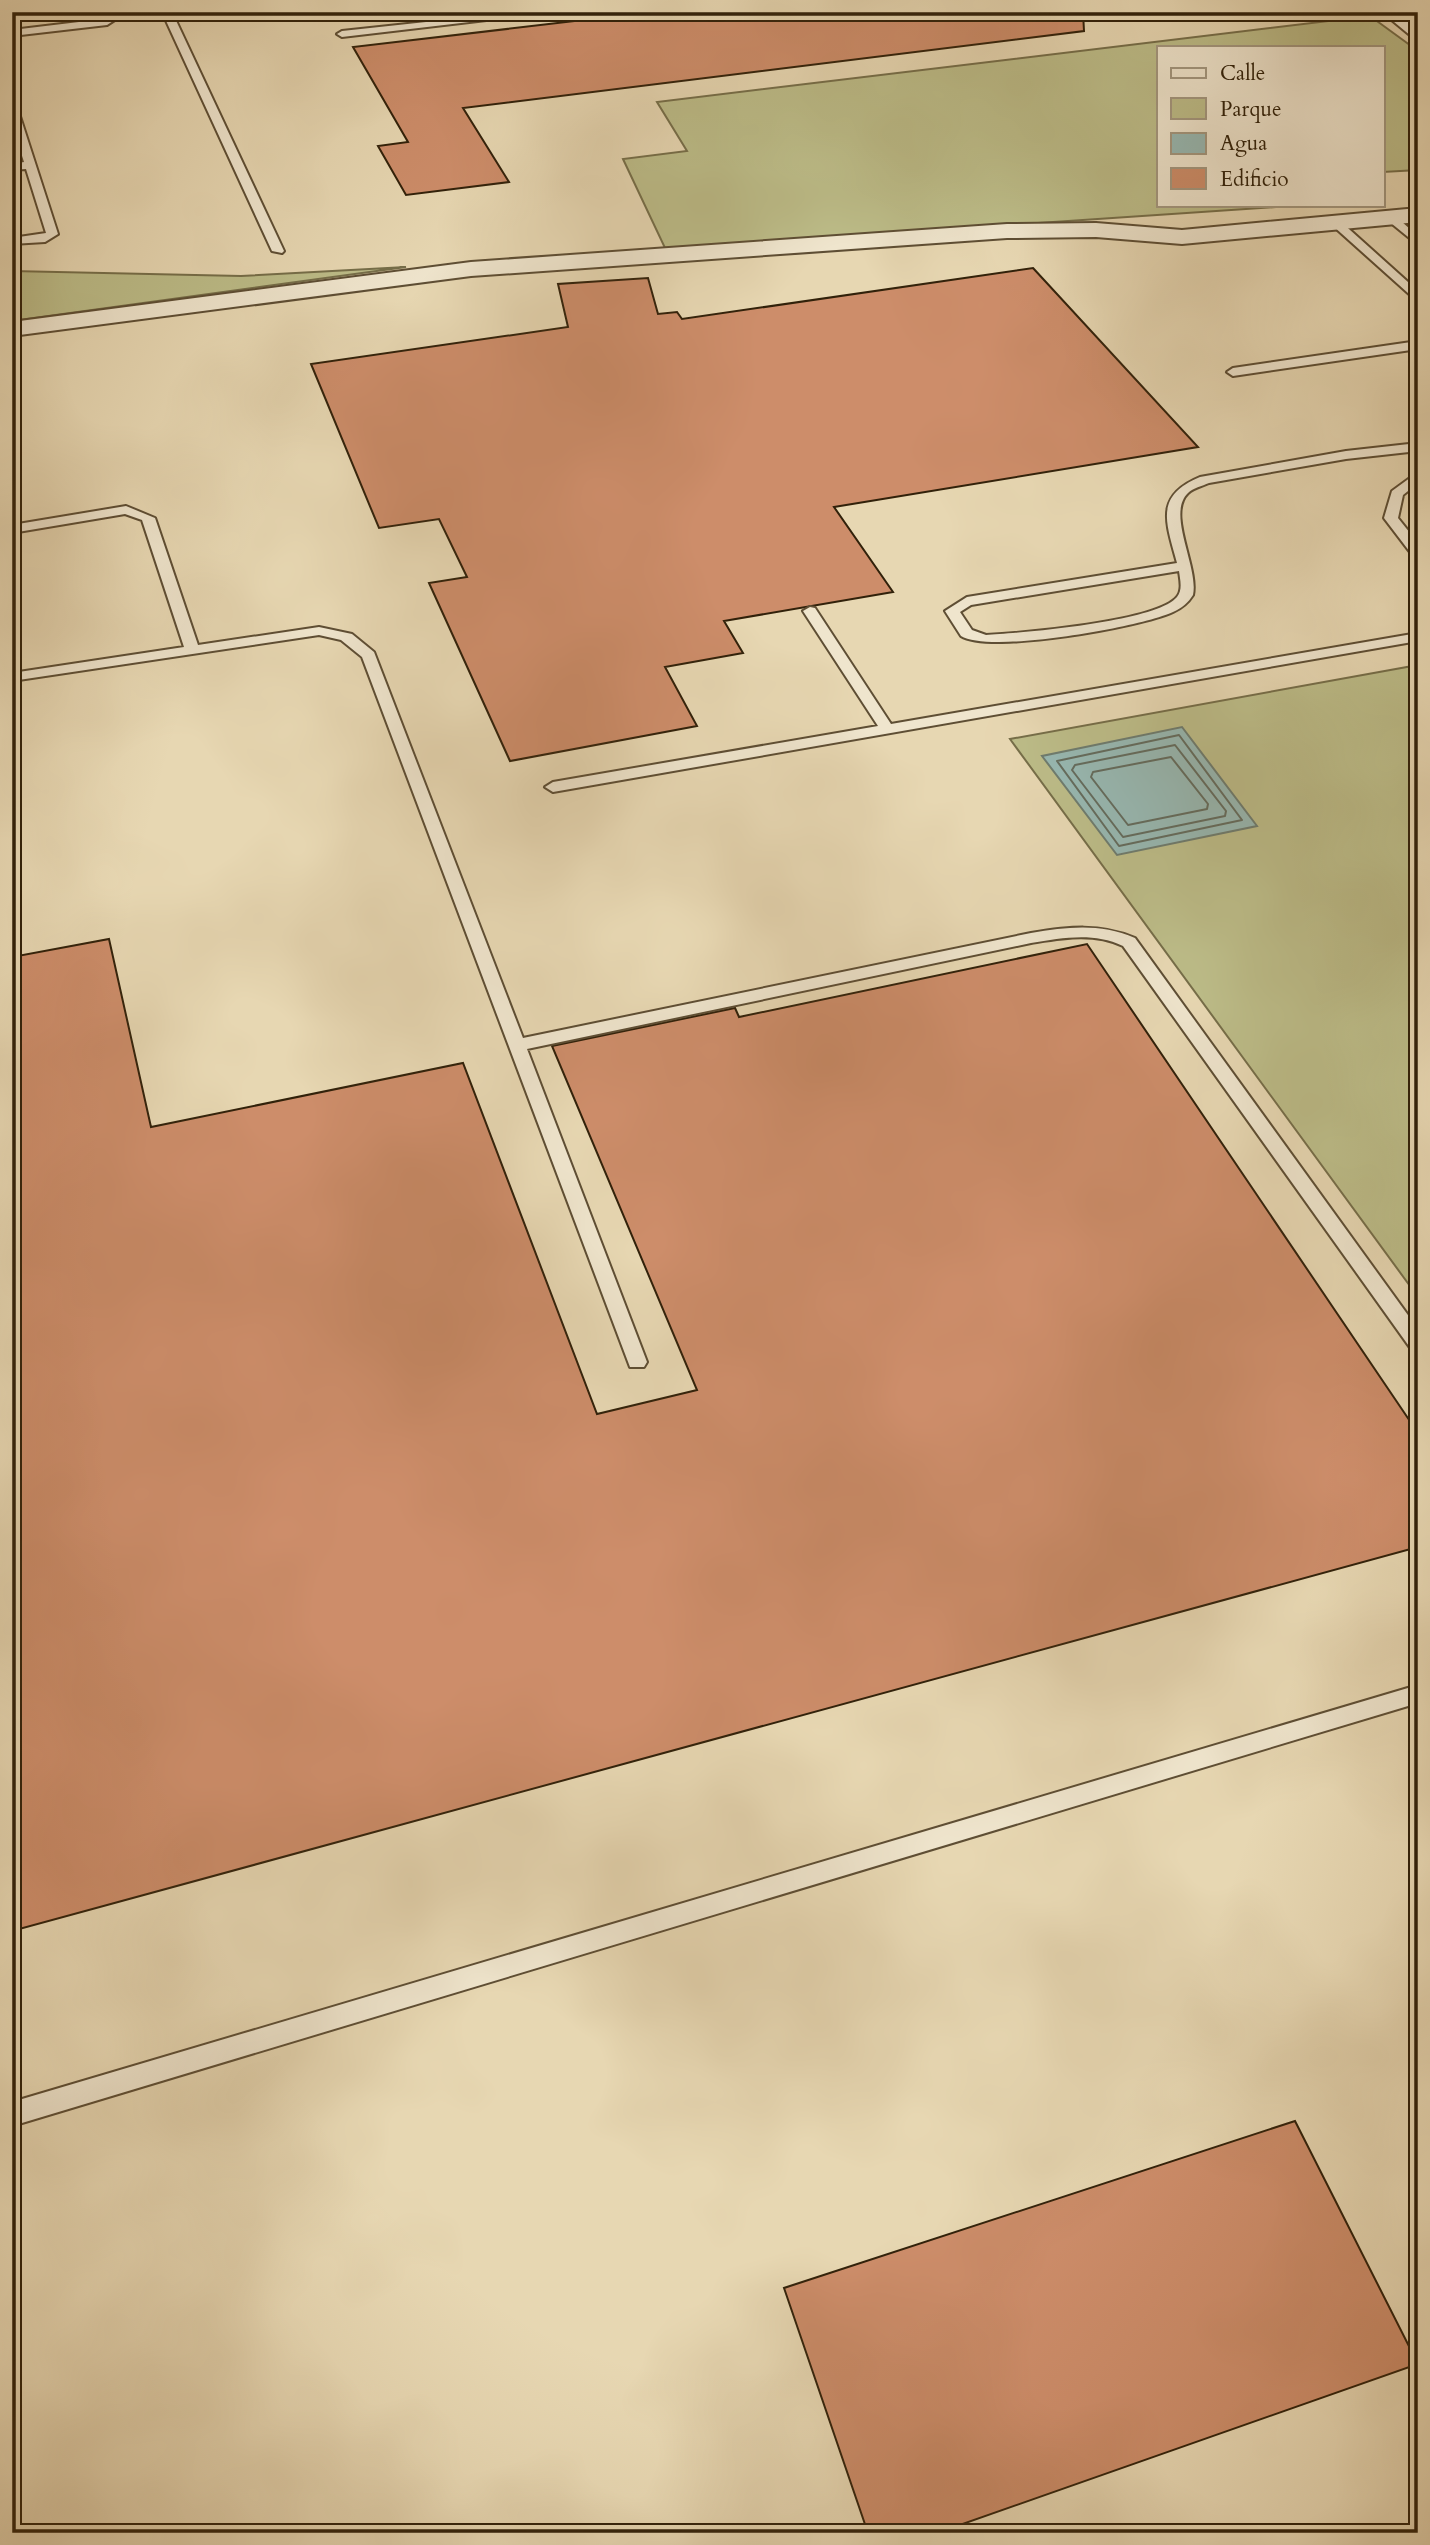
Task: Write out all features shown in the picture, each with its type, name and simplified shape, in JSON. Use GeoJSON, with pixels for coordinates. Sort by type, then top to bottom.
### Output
{"type":"FeatureCollection","features":[{"type":"Feature","properties":{"kind":"street"},"geometry":{"type":"LineString","coordinates":[[1392,12],[1418,32]]}},
{"type":"Feature","properties":{"kind":"street"},"geometry":{"type":"LineString","coordinates":[[12,329],[471,269],[1007,231],[1096,230],[1182,237],[1418,215]]}},
{"type":"Feature","properties":{"kind":"lane"},"geometry":{"type":"LineString","coordinates":[[12,33],[107,22],[122,12]]}},
{"type":"Feature","properties":{"kind":"lane"},"geometry":{"type":"LineString","coordinates":[[167,12],[278,251]]}},
{"type":"Feature","properties":{"kind":"lane"},"geometry":{"type":"LineString","coordinates":[[342,34],[550,12]]}},
{"type":"Feature","properties":{"kind":"lane"},"geometry":{"type":"LineString","coordinates":[[12,107],[52,234],[45,239],[12,241]]}},
{"type":"Feature","properties":{"kind":"lane"},"geometry":{"type":"LineString","coordinates":[[12,167],[30,165]]}},
{"type":"Feature","properties":{"kind":"lane"},"geometry":{"type":"LineString","coordinates":[[1390,217],[1418,242]]}},
{"type":"Feature","properties":{"kind":"lane"},"geometry":{"type":"LineString","coordinates":[[1336,223],[1418,298]]}},
{"type":"Feature","properties":{"kind":"lane"},"geometry":{"type":"LineString","coordinates":[[1233,372],[1418,345]]}},
{"type":"Feature","properties":{"kind":"lane"},"geometry":{"type":"LineString","coordinates":[[1183,566],[967,601],[951,611],[959,628],[977,640],[1035,635],[1154,615],[1181,602],[1188,592],[1183,566],[1177,547],[1175,502],[1185,488],[1205,480],[1346,455],[1418,447]]}},
{"type":"Feature","properties":{"kind":"lane"},"geometry":{"type":"LineString","coordinates":[[1418,476],[1397,494],[1391,518],[1418,553]]}},
{"type":"Feature","properties":{"kind":"lane"},"geometry":{"type":"LineString","coordinates":[[12,528],[126,510],[148,518],[192,650]]}},
{"type":"Feature","properties":{"kind":"lane"},"geometry":{"type":"LineString","coordinates":[[810,611],[887,729]]}},
{"type":"Feature","properties":{"kind":"lane"},"geometry":{"type":"LineString","coordinates":[[12,677],[327,632],[347,636],[369,656],[637,1362]]}},
{"type":"Feature","properties":{"kind":"lane"},"geometry":{"type":"LineString","coordinates":[[552,787],[1418,638]]}},
{"type":"Feature","properties":{"kind":"lane"},"geometry":{"type":"LineString","coordinates":[[517,1045],[1031,939],[1077,931],[1118,936],[1129,942],[1418,1344]]}},
{"type":"Feature","properties":{"kind":"lane"},"geometry":{"type":"LineString","coordinates":[[12,2114],[1418,1694]]}},
{"type":"Feature","properties":{"kind":"green space"},"geometry":{"type":"Polygon","coordinates":[[[1370,16],[1418,51],[1418,170],[1384,172],[1384,46],[1157,46],[1157,206],[1276,207],[665,248],[623,159],[687,151],[657,102],[1370,16]]]}},
{"type":"Feature","properties":{"kind":"green space"},"geometry":{"type":"Polygon","coordinates":[[[406,267],[12,321],[12,271],[241,276],[406,267]]]}},
{"type":"Feature","properties":{"kind":"green space"},"geometry":{"type":"Polygon","coordinates":[[[1418,665],[1418,1297],[1010,739],[1418,665]]]}},
{"type":"Feature","properties":{"kind":"water"},"geometry":{"type":"Polygon","coordinates":[[[1182,727],[1257,826],[1117,855],[1042,756],[1182,727]]]}},
{"type":"Feature","properties":{"kind":"building"},"geometry":{"type":"Polygon","coordinates":[[[652,12],[1083,12],[1084,31],[463,108],[509,182],[406,195],[378,146],[408,142],[353,47],[652,12]]]}},
{"type":"Feature","properties":{"kind":"building"},"geometry":{"type":"Polygon","coordinates":[[[1033,268],[1198,447],[834,507],[893,592],[724,621],[743,653],[665,667],[697,726],[510,761],[429,583],[467,577],[439,519],[379,528],[311,364],[568,327],[558,284],[648,278],[658,314],[677,312],[682,319],[1033,268]]]}},
{"type":"Feature","properties":{"kind":"building"},"geometry":{"type":"Polygon","coordinates":[[[109,939],[151,1127],[463,1063],[597,1414],[697,1390],[552,1046],[735,1008],[739,1017],[1087,944],[1418,1433],[1418,1547],[12,1931],[12,957],[109,939]]]}},
{"type":"Feature","properties":{"kind":"building"},"geometry":{"type":"Polygon","coordinates":[[[1295,2121],[1418,2364],[937,2533],[868,2533],[784,2288],[1295,2121]]]}}]}
